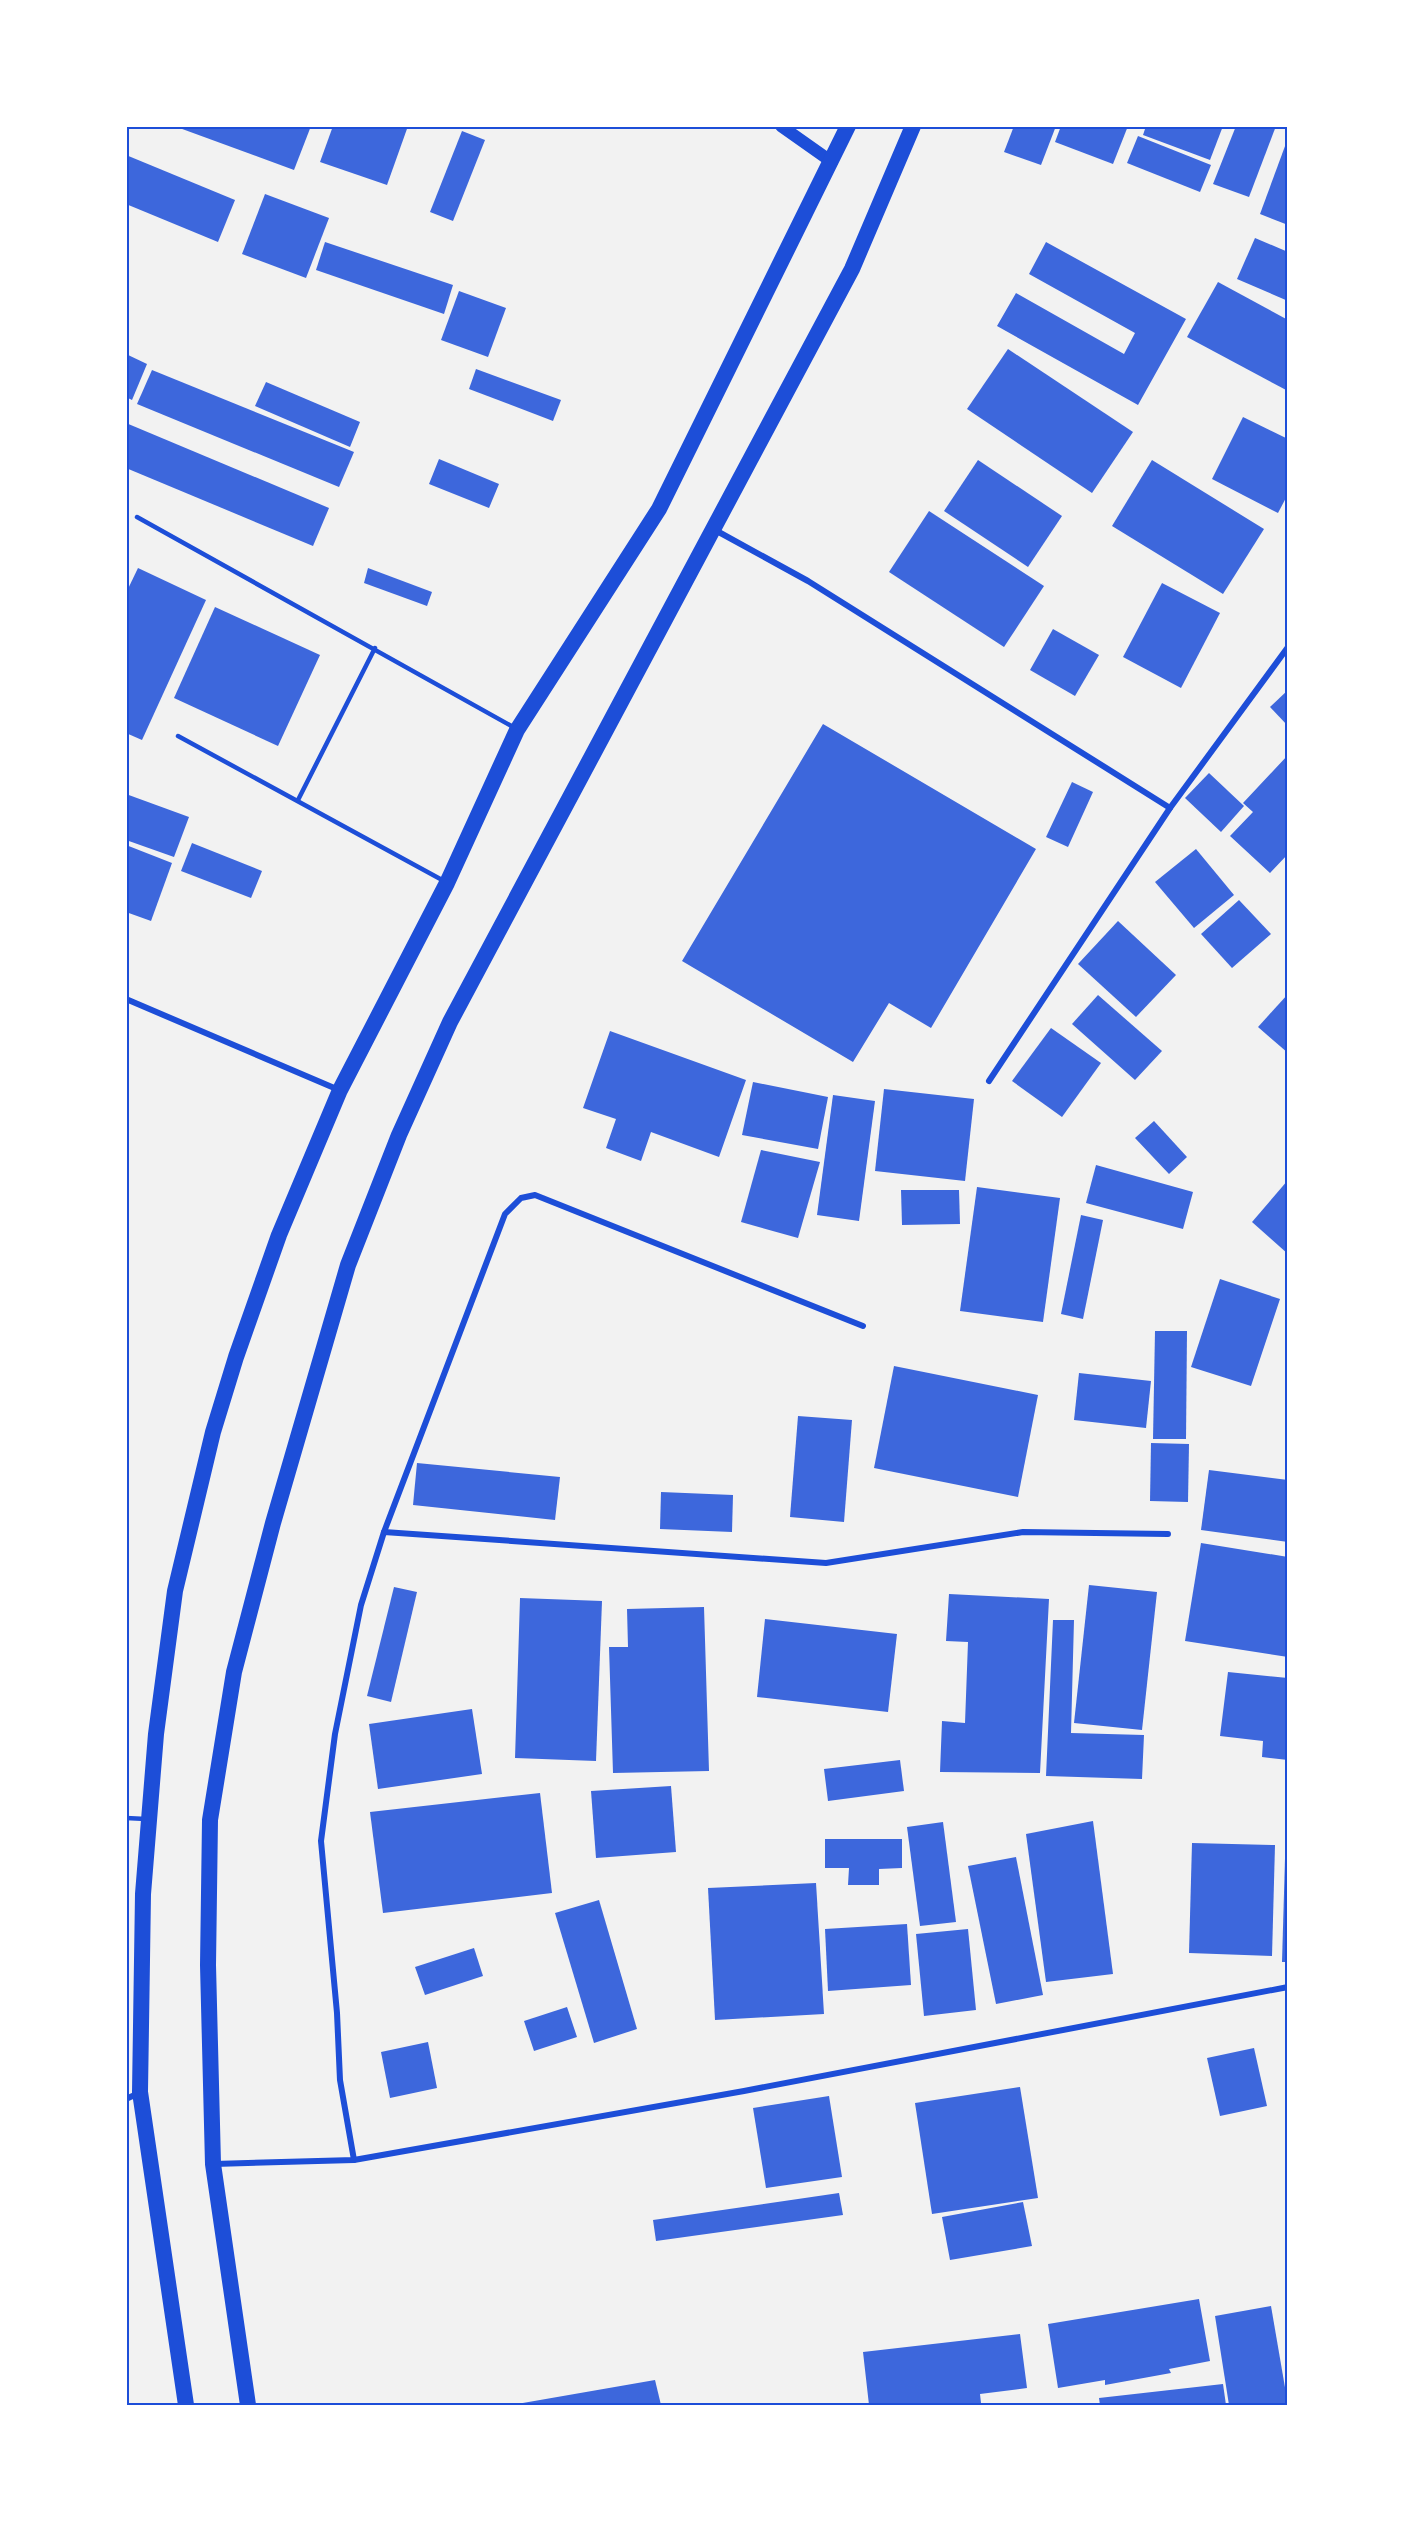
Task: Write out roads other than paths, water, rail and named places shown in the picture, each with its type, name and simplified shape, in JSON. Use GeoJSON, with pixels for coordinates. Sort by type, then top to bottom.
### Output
{"type":"FeatureCollection","features":[{"type":"Feature","properties":{"kind":"highway"},"geometry":{"type":"LineString","coordinates":[[186,2405],[133,2096],[143,1894],[156,1734],[175,1591],[213,1432],[236,1357],[279,1235],[340,1090],[447,883],[517,729],[659,509],[848,126]]}},
{"type":"Feature","properties":{"kind":"highway"},"geometry":{"type":"LineString","coordinates":[[248,2405],[213,2164],[208,1965],[210,1820],[234,1672],[273,1523],[348,1265],[399,1135],[450,1022],[715,530],[852,269],[913,126]]}},
{"type":"Feature","properties":{"kind":"main road"},"geometry":{"type":"LineString","coordinates":[[781,126],[832,162]]}},
{"type":"Feature","properties":{"kind":"street"},"geometry":{"type":"LineString","coordinates":[[715,530],[808,582],[1170,808]]}},
{"type":"Feature","properties":{"kind":"street"},"geometry":{"type":"LineString","coordinates":[[989,1081],[1170,808],[1288,647]]}},
{"type":"Feature","properties":{"kind":"street"},"geometry":{"type":"LineString","coordinates":[[126,999],[340,1090]]}},
{"type":"Feature","properties":{"kind":"street"},"geometry":{"type":"LineString","coordinates":[[354,2160],[340,2080],[338,2013],[321,1840],[335,1734],[361,1605],[384,1532],[506,1214],[521,1198],[535,1195],[863,1326]]}},
{"type":"Feature","properties":{"kind":"street"},"geometry":{"type":"LineString","coordinates":[[384,1532],[826,1563],[1023,1532],[1168,1533]]}},
{"type":"Feature","properties":{"kind":"street"},"geometry":{"type":"LineString","coordinates":[[213,2164],[354,2160],[756,2089],[1288,1987]]}},
{"type":"Feature","properties":{"kind":"lane"},"geometry":{"type":"LineString","coordinates":[[137,518],[375,648],[517,729]]}},
{"type":"Feature","properties":{"kind":"lane"},"geometry":{"type":"LineString","coordinates":[[298,800],[375,648]]}},
{"type":"Feature","properties":{"kind":"lane"},"geometry":{"type":"LineString","coordinates":[[178,736],[447,883]]}},
{"type":"Feature","properties":{"kind":"lane"},"geometry":{"type":"LineString","coordinates":[[126,1818],[149,1819]]}}]}
